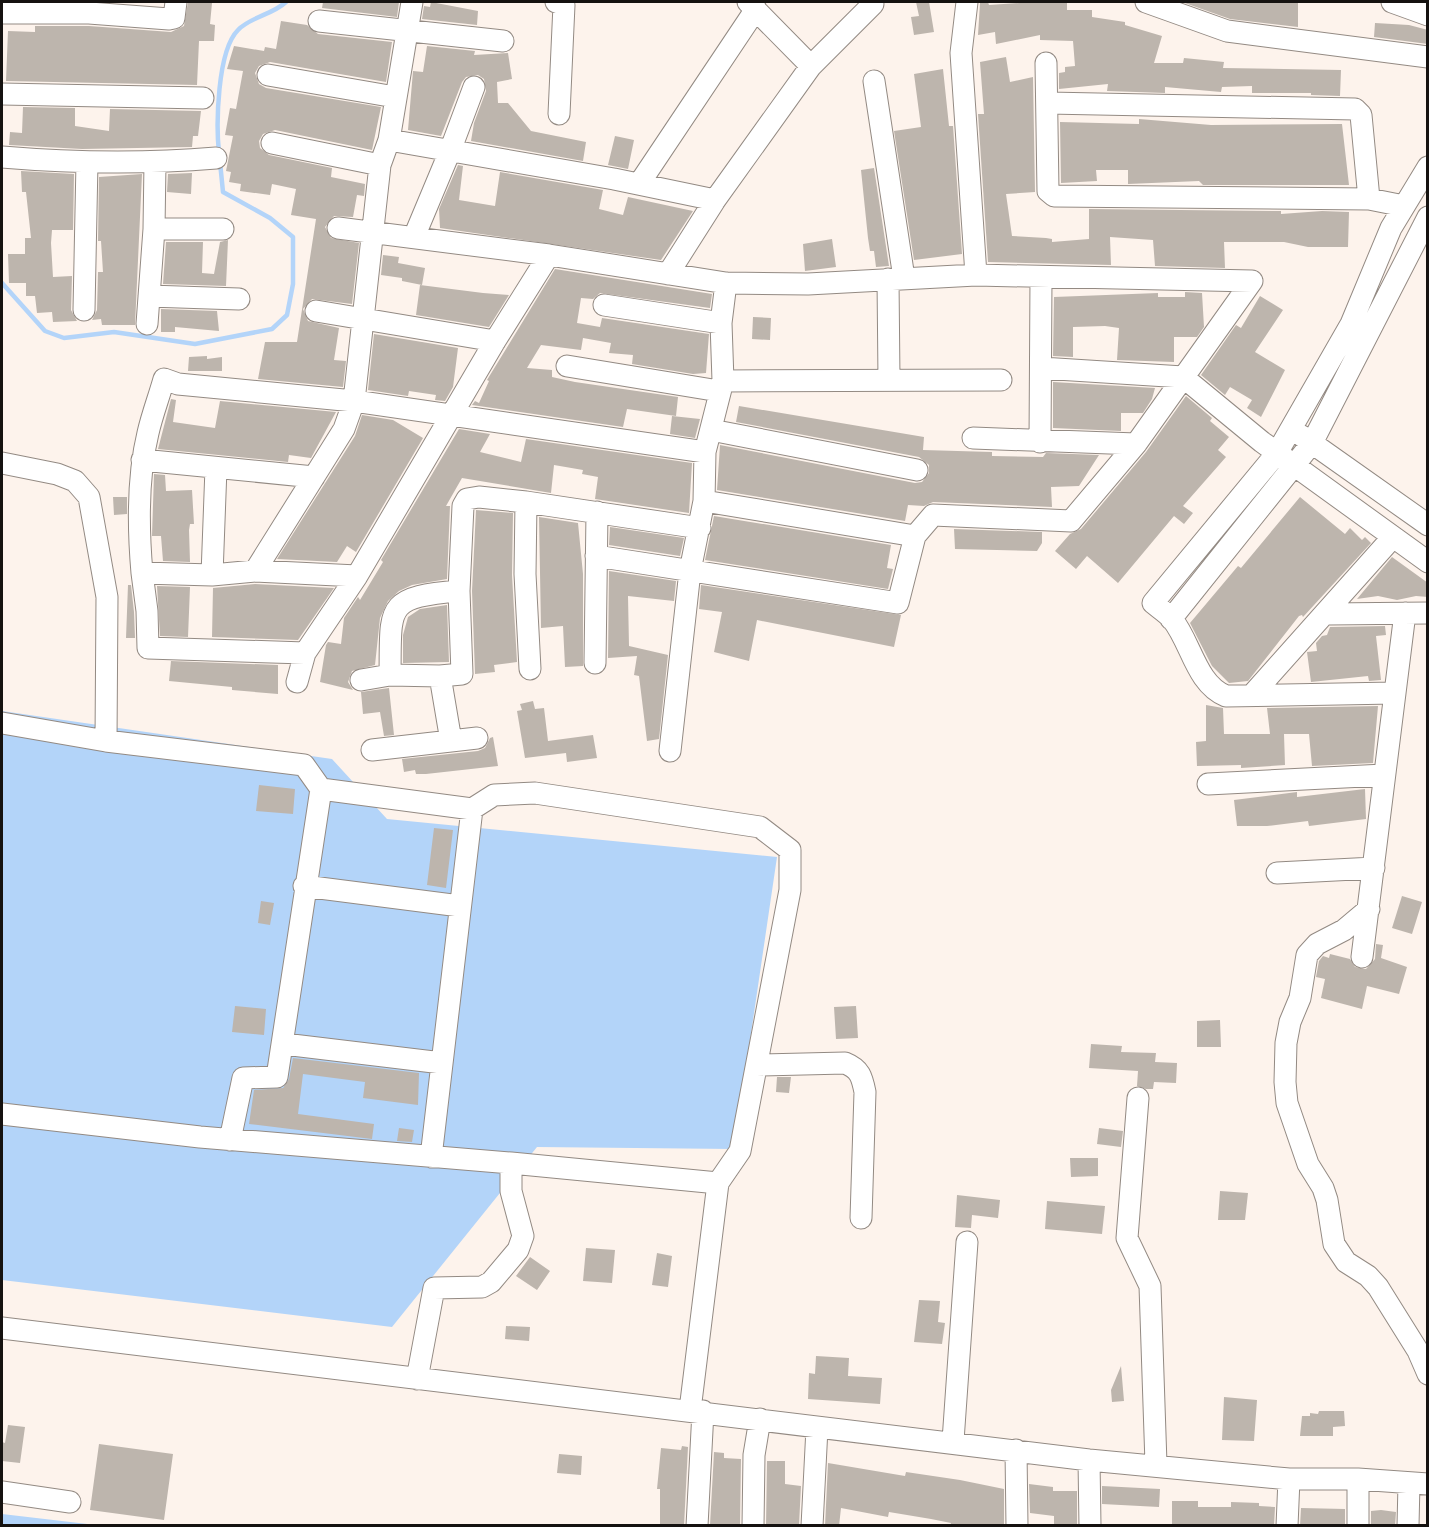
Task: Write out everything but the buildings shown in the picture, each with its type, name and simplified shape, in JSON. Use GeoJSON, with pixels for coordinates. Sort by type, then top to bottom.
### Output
{"type":"FeatureCollection","features":[{"type":"Feature","properties":{"kind":"street"},"geometry":{"type":"LineString","coordinates":[[2,13],[90,7],[174,18],[176,2]]}},
{"type":"Feature","properties":{"kind":"street"},"geometry":{"type":"LineString","coordinates":[[255,571],[344,429],[354,401],[380,165],[388,140],[412,2]]}},
{"type":"Feature","properties":{"kind":"street"},"geometry":{"type":"LineString","coordinates":[[668,274],[715,200],[812,66],[875,2]]}},
{"type":"Feature","properties":{"kind":"street"},"geometry":{"type":"LineString","coordinates":[[967,2],[961,52],[976,275]]}},
{"type":"Feature","properties":{"kind":"street"},"geometry":{"type":"LineString","coordinates":[[1146,2],[1227,32],[1428,57]]}},
{"type":"Feature","properties":{"kind":"street"},"geometry":{"type":"LineString","coordinates":[[1392,2],[1428,15]]}},
{"type":"Feature","properties":{"kind":"street"},"geometry":{"type":"LineString","coordinates":[[559,114],[566,3]]}},
{"type":"Feature","properties":{"kind":"street"},"geometry":{"type":"LineString","coordinates":[[639,184],[752,5],[812,66]]}},
{"type":"Feature","properties":{"kind":"street"},"geometry":{"type":"LineString","coordinates":[[319,21],[503,41]]}},
{"type":"Feature","properties":{"kind":"street"},"geometry":{"type":"LineString","coordinates":[[1046,63],[1048,191],[1054,196],[1369,199],[1404,206]]}},
{"type":"Feature","properties":{"kind":"street"},"geometry":{"type":"LineString","coordinates":[[268,75],[395,97]]}},
{"type":"Feature","properties":{"kind":"street"},"geometry":{"type":"LineString","coordinates":[[874,81],[896,278],[890,380]]}},
{"type":"Feature","properties":{"kind":"street"},"geometry":{"type":"LineString","coordinates":[[414,237],[474,87]]}},
{"type":"Feature","properties":{"kind":"street"},"geometry":{"type":"LineString","coordinates":[[2,94],[203,98]]}},
{"type":"Feature","properties":{"kind":"street"},"geometry":{"type":"LineString","coordinates":[[1048,103],[1355,109],[1361,115],[1369,199]]}},
{"type":"Feature","properties":{"kind":"street"},"geometry":{"type":"LineString","coordinates":[[388,140],[639,184],[715,200]]}},
{"type":"Feature","properties":{"kind":"street"},"geometry":{"type":"LineString","coordinates":[[272,142],[380,165]]}},
{"type":"Feature","properties":{"kind":"street"},"geometry":{"type":"LineString","coordinates":[[2,157],[154,163],[216,158]]}},
{"type":"Feature","properties":{"kind":"street"},"geometry":{"type":"LineString","coordinates":[[84,310],[87,162]]}},
{"type":"Feature","properties":{"kind":"street"},"geometry":{"type":"LineString","coordinates":[[147,324],[154,229],[154,163]]}},
{"type":"Feature","properties":{"kind":"street"},"geometry":{"type":"LineString","coordinates":[[1394,693],[1226,696],[1216,692],[1208,683],[1172,619],[1153,603],[1277,453],[1351,324],[1391,228],[1428,167]]}},
{"type":"Feature","properties":{"kind":"street"},"geometry":{"type":"LineString","coordinates":[[1172,619],[1312,443],[1421,247],[1428,217]]}},
{"type":"Feature","properties":{"kind":"street"},"geometry":{"type":"LineString","coordinates":[[338,228],[549,255],[726,283],[808,284],[976,275],[1252,281],[1136,444],[1071,521],[933,514],[915,536],[898,603],[596,556]]}},
{"type":"Feature","properties":{"kind":"street"},"geometry":{"type":"LineString","coordinates":[[1391,228],[1421,247]]}},
{"type":"Feature","properties":{"kind":"street"},"geometry":{"type":"LineString","coordinates":[[154,229],[223,229]]}},
{"type":"Feature","properties":{"kind":"street"},"geometry":{"type":"LineString","coordinates":[[297,682],[305,652],[357,576],[495,341],[549,255]]}},
{"type":"Feature","properties":{"kind":"street"},"geometry":{"type":"LineString","coordinates":[[1041,278],[1041,442]]}},
{"type":"Feature","properties":{"kind":"street"},"geometry":{"type":"LineString","coordinates":[[670,751],[690,571],[704,501],[705,452],[721,386],[721,323],[726,283]]}},
{"type":"Feature","properties":{"kind":"street"},"geometry":{"type":"LineString","coordinates":[[149,296],[239,299]]}},
{"type":"Feature","properties":{"kind":"street"},"geometry":{"type":"LineString","coordinates":[[604,305],[721,323]]}},
{"type":"Feature","properties":{"kind":"street"},"geometry":{"type":"LineString","coordinates":[[316,311],[363,317],[495,341]]}},
{"type":"Feature","properties":{"kind":"street"},"geometry":{"type":"LineString","coordinates":[[567,366],[721,386],[890,380],[1001,380]]}},
{"type":"Feature","properties":{"kind":"street"},"geometry":{"type":"LineString","coordinates":[[1041,368],[1183,377],[1277,453],[1392,538],[1425,553]]}},
{"type":"Feature","properties":{"kind":"street"},"geometry":{"type":"LineString","coordinates":[[305,652],[148,648],[147,611],[139,530],[142,460],[164,379],[178,384],[354,401],[705,452]]}},
{"type":"Feature","properties":{"kind":"street"},"geometry":{"type":"LineString","coordinates":[[1292,428],[1428,525]]}},
{"type":"Feature","properties":{"kind":"street"},"geometry":{"type":"LineString","coordinates":[[711,430],[917,470]]}},
{"type":"Feature","properties":{"kind":"street"},"geometry":{"type":"LineString","coordinates":[[973,438],[1136,444]]}},
{"type":"Feature","properties":{"kind":"street"},"geometry":{"type":"LineString","coordinates":[[142,460],[314,477]]}},
{"type":"Feature","properties":{"kind":"street"},"geometry":{"type":"LineString","coordinates":[[2,463],[57,474],[75,481],[89,497],[106,597],[106,741]]}},
{"type":"Feature","properties":{"kind":"street"},"geometry":{"type":"LineString","coordinates":[[212,575],[216,468]]}},
{"type":"Feature","properties":{"kind":"street"},"geometry":{"type":"LineString","coordinates":[[361,680],[390,675],[462,674],[459,591],[464,501],[479,497],[526,502],[700,528]]}},
{"type":"Feature","properties":{"kind":"street"},"geometry":{"type":"LineString","coordinates":[[704,501],[915,536]]}},
{"type":"Feature","properties":{"kind":"street"},"geometry":{"type":"LineString","coordinates":[[526,502],[525,574],[530,669]]}},
{"type":"Feature","properties":{"kind":"street"},"geometry":{"type":"LineString","coordinates":[[595,663],[597,512]]}},
{"type":"Feature","properties":{"kind":"street"},"geometry":{"type":"LineString","coordinates":[[1252,695],[1328,614],[1392,538]]}},
{"type":"Feature","properties":{"kind":"street"},"geometry":{"type":"LineString","coordinates":[[142,573],[212,575],[255,571],[357,576]]}},
{"type":"Feature","properties":{"kind":"street"},"geometry":{"type":"LineString","coordinates":[[390,675],[391,620],[396,607],[414,596],[459,591]]}},
{"type":"Feature","properties":{"kind":"street"},"geometry":{"type":"LineString","coordinates":[[1362,957],[1405,613]]}},
{"type":"Feature","properties":{"kind":"street"},"geometry":{"type":"LineString","coordinates":[[1328,614],[1428,613]]}},
{"type":"Feature","properties":{"kind":"street"},"geometry":{"type":"LineString","coordinates":[[440,676],[451,741]]}},
{"type":"Feature","properties":{"kind":"street"},"geometry":{"type":"LineString","coordinates":[[2,723],[106,741],[304,765],[321,789],[304,886],[284,1044],[277,1077],[243,1078],[230,1140]]}},
{"type":"Feature","properties":{"kind":"street"},"geometry":{"type":"LineString","coordinates":[[372,750],[477,738]]}},
{"type":"Feature","properties":{"kind":"street"},"geometry":{"type":"LineString","coordinates":[[1208,784],[1384,775]]}},
{"type":"Feature","properties":{"kind":"street"},"geometry":{"type":"LineString","coordinates":[[321,789],[471,809],[494,795],[535,793],[760,827],[790,850],[790,890],[740,1151],[718,1183],[697,1411],[698,1526]]}},
{"type":"Feature","properties":{"kind":"street"},"geometry":{"type":"LineString","coordinates":[[431,1157],[471,809]]}},
{"type":"Feature","properties":{"kind":"street"},"geometry":{"type":"LineString","coordinates":[[1277,873],[1374,868]]}},
{"type":"Feature","properties":{"kind":"street"},"geometry":{"type":"LineString","coordinates":[[304,886],[460,906]]}},
{"type":"Feature","properties":{"kind":"street"},"geometry":{"type":"LineString","coordinates":[[1369,909],[1344,930],[1317,944],[1307,955],[1303,989],[1286,1043],[1287,1103],[1308,1164],[1323,1188],[1334,1244],[1346,1262],[1378,1287],[1418,1351],[1428,1374]]}},
{"type":"Feature","properties":{"kind":"street"},"geometry":{"type":"LineString","coordinates":[[284,1044],[442,1063]]}},
{"type":"Feature","properties":{"kind":"street"},"geometry":{"type":"LineString","coordinates":[[757,1065],[845,1063],[855,1067],[862,1076],[865,1092],[861,1218]]}},
{"type":"Feature","properties":{"kind":"street"},"geometry":{"type":"LineString","coordinates":[[1138,1098],[1127,1238],[1150,1286],[1156,1464]]}},
{"type":"Feature","properties":{"kind":"street"},"geometry":{"type":"LineString","coordinates":[[2,1114],[230,1140],[512,1163],[718,1183]]}},
{"type":"Feature","properties":{"kind":"street"},"geometry":{"type":"LineString","coordinates":[[417,1379],[434,1288],[438,1286],[482,1287],[491,1282],[518,1250],[523,1236],[511,1191],[512,1163]]}},
{"type":"Feature","properties":{"kind":"street"},"geometry":{"type":"LineString","coordinates":[[953,1441],[967,1242]]}},
{"type":"Feature","properties":{"kind":"street"},"geometry":{"type":"LineString","coordinates":[[2,1328],[697,1411],[817,1428],[953,1441],[1089,1460],[1156,1464],[1289,1479],[1358,1479],[1418,1483],[1408,1526]]}},
{"type":"Feature","properties":{"kind":"street"},"geometry":{"type":"LineString","coordinates":[[753,1526],[754,1455],[760,1419]]}},
{"type":"Feature","properties":{"kind":"street"},"geometry":{"type":"LineString","coordinates":[[812,1526],[817,1428]]}},
{"type":"Feature","properties":{"kind":"street"},"geometry":{"type":"LineString","coordinates":[[1016,1449],[1017,1526]]}},
{"type":"Feature","properties":{"kind":"street"},"geometry":{"type":"LineString","coordinates":[[1089,1460],[1090,1526]]}},
{"type":"Feature","properties":{"kind":"street"},"geometry":{"type":"LineString","coordinates":[[1287,1526],[1289,1479]]}},
{"type":"Feature","properties":{"kind":"street"},"geometry":{"type":"LineString","coordinates":[[1358,1479],[1358,1526]]}},
{"type":"Feature","properties":{"kind":"street"},"geometry":{"type":"LineString","coordinates":[[2,1492],[70,1502]]}},
{"type":"Feature","properties":{"kind":"water"},"geometry":{"type":"Polygon","coordinates":[[[2,711],[332,759],[387,819],[777,857],[734,1149],[537,1147],[392,1327],[2,1280],[2,711]]]}},
{"type":"Feature","properties":{"kind":"water"},"geometry":{"type":"Polygon","coordinates":[[[2,1514],[96,1525],[2,1525],[2,1514]]]}},
{"type":"Feature","properties":{"kind":"waterway"},"geometry":{"type":"LineString","coordinates":[[219,153],[220,89],[222,71],[231,40],[243,26],[286,2]]}},
{"type":"Feature","properties":{"kind":"waterway"},"geometry":{"type":"LineString","coordinates":[[2,283],[45,331],[64,338],[114,332],[195,344],[272,329],[287,315],[293,284],[293,237],[270,218],[223,192],[220,162]]}}]}
